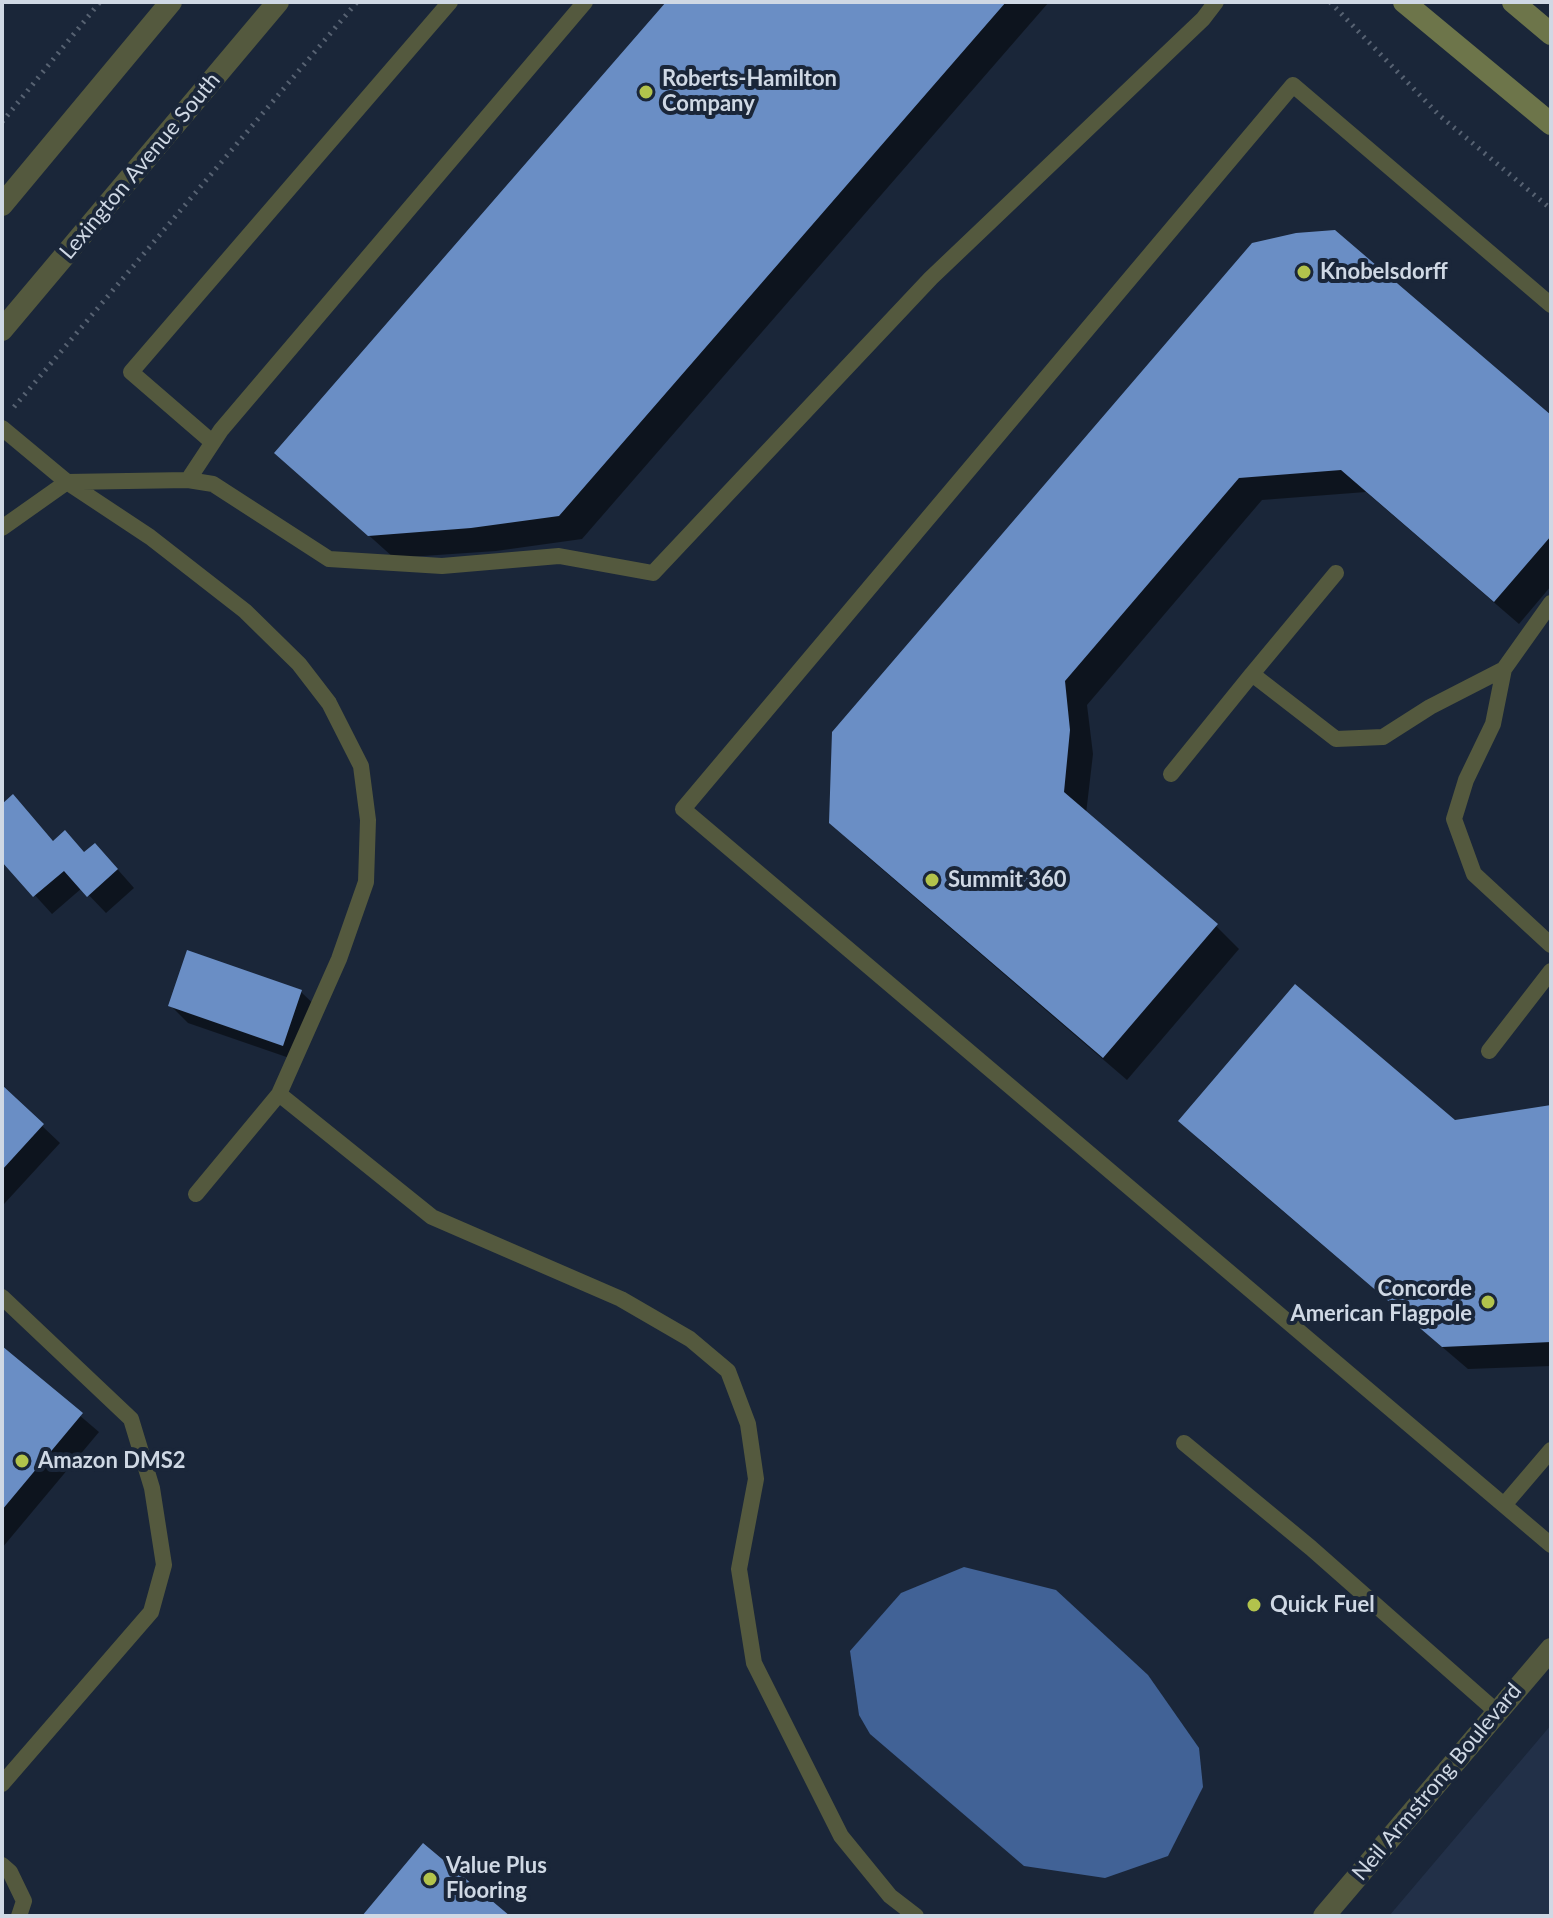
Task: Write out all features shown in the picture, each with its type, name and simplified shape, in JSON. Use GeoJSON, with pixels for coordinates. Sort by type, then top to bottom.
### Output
{"type":"FeatureCollection","features":[{"type":"Feature","properties":{"kind":"main road"},"geometry":{"type":"LineString","coordinates":[[1404,2],[1551,124]]}},
{"type":"Feature","properties":{"kind":"main road"},"geometry":{"type":"LineString","coordinates":[[1513,2],[1551,34]]}},
{"type":"Feature","properties":{"kind":"street"},"geometry":{"type":"LineString","coordinates":[[2,205],[171,2]]}},
{"type":"Feature","properties":{"kind":"street","name":"Lexington Avenue South"},"geometry":{"type":"LineString","coordinates":[[2,330],[278,2]]}},
{"type":"Feature","properties":{"kind":"street","name":"Neil Armstrong Boulevard"},"geometry":{"type":"LineString","coordinates":[[1324,1916],[1551,1649]]}},
{"type":"Feature","properties":{"kind":"lane"},"geometry":{"type":"LineString","coordinates":[[212,442],[131,372],[450,2]]}},
{"type":"Feature","properties":{"kind":"lane"},"geometry":{"type":"LineString","coordinates":[[188,480],[212,442],[585,2]]}},
{"type":"Feature","properties":{"kind":"lane"},"geometry":{"type":"LineString","coordinates":[[2,528],[67,482],[188,480],[213,484],[329,559],[442,566],[559,556],[653,573],[931,278],[1203,19],[1216,2]]}},
{"type":"Feature","properties":{"kind":"lane"},"geometry":{"type":"LineString","coordinates":[[1551,305],[1293,85],[683,809],[1551,1545]]}},
{"type":"Feature","properties":{"kind":"lane"},"geometry":{"type":"LineString","coordinates":[[2,428],[67,482],[150,537],[245,611],[299,664],[329,703],[361,766],[368,820],[366,882],[339,959],[279,1094],[196,1194]]}},
{"type":"Feature","properties":{"kind":"lane"},"geometry":{"type":"LineString","coordinates":[[1171,774],[1336,573]]}},
{"type":"Feature","properties":{"kind":"lane"},"geometry":{"type":"LineString","coordinates":[[1551,603],[1504,669],[1493,724],[1466,780],[1454,819],[1474,874],[1551,945]]}},
{"type":"Feature","properties":{"kind":"lane"},"geometry":{"type":"LineString","coordinates":[[1252,674],[1336,739],[1383,737],[1430,707],[1504,669]]}},
{"type":"Feature","properties":{"kind":"lane"},"geometry":{"type":"LineString","coordinates":[[1489,1051],[1551,971]]}},
{"type":"Feature","properties":{"kind":"lane"},"geometry":{"type":"LineString","coordinates":[[279,1094],[432,1217],[621,1299],[690,1339],[728,1371],[748,1424],[756,1479],[739,1569],[754,1663],[841,1836],[890,1896],[916,1916]]}},
{"type":"Feature","properties":{"kind":"lane"},"geometry":{"type":"LineString","coordinates":[[2,1297],[131,1419],[152,1488],[164,1565],[151,1612],[2,1784]]}},
{"type":"Feature","properties":{"kind":"lane"},"geometry":{"type":"LineString","coordinates":[[1184,1443],[1311,1548],[1497,1712]]}},
{"type":"Feature","properties":{"kind":"lane"},"geometry":{"type":"LineString","coordinates":[[1504,1505],[1551,1450]]}},
{"type":"Feature","properties":{"kind":"lane"},"geometry":{"type":"LineString","coordinates":[[2,1865],[10,1872],[24,1901],[19,1916]]}},
{"type":"Feature","properties":{"kind":"path"},"geometry":{"type":"LineString","coordinates":[[2,122],[100,2]]}},
{"type":"Feature","properties":{"kind":"path"},"geometry":{"type":"LineString","coordinates":[[12,410],[357,2]]}},
{"type":"Feature","properties":{"kind":"path"},"geometry":{"type":"LineString","coordinates":[[1330,2],[1439,115],[1551,209]]}},
{"type":"Feature","properties":{"kind":"shaded area"},"geometry":{"type":"Polygon","coordinates":[[[1551,1725],[1551,1916],[1389,1916],[1551,1725]]]}},
{"type":"Feature","properties":{"kind":"water"},"geometry":{"type":"Polygon","coordinates":[[[964,1567],[1056,1590],[1148,1675],[1199,1748],[1203,1787],[1168,1856],[1105,1878],[1024,1866],[870,1734],[859,1715],[850,1651],[901,1593],[964,1567]]]}},
{"type":"Feature","properties":{"kind":"building"},"geometry":{"type":"Polygon","coordinates":[[[666,2],[1006,2],[559,516],[471,528],[368,536],[274,453],[666,2]]]}},
{"type":"Feature","properties":{"kind":"building"},"geometry":{"type":"Polygon","coordinates":[[[1335,230],[1551,415],[1551,536],[1494,602],[1341,470],[1239,478],[1065,681],[1070,730],[1064,792],[1218,924],[1103,1058],[829,823],[832,732],[1252,243],[1296,233],[1335,230]]]}},
{"type":"Feature","properties":{"kind":"building"},"geometry":{"type":"Polygon","coordinates":[[[13,794],[53,841],[65,830],[84,852],[95,843],[118,869],[87,897],[64,871],[33,897],[2,862],[2,804],[13,794]]]}},
{"type":"Feature","properties":{"kind":"building"},"geometry":{"type":"Polygon","coordinates":[[[187,950],[302,990],[283,1046],[168,1006],[187,950]]]}},
{"type":"Feature","properties":{"kind":"building"},"geometry":{"type":"Polygon","coordinates":[[[1295,984],[1455,1120],[1551,1105],[1551,1342],[1442,1347],[1178,1121],[1295,984]]]}},
{"type":"Feature","properties":{"kind":"building"},"geometry":{"type":"Polygon","coordinates":[[[2,1085],[44,1124],[2,1170],[2,1085]]]}},
{"type":"Feature","properties":{"kind":"building","name":"Amazon DMS2"},"geometry":{"type":"Polygon","coordinates":[[[2,1346],[83,1413],[2,1510],[2,1346]]]}},
{"type":"Feature","properties":{"kind":"building","name":"Value Plus Flooring"},"geometry":{"type":"Polygon","coordinates":[[[423,1843],[510,1916],[362,1916],[423,1843]]]}},
{"type":"Feature","properties":{"kind":"place","name":"Roberts-Hamilton Company"},"geometry":{"type":"Point","coordinates":[646,92]}},
{"type":"Feature","properties":{"kind":"place","name":"Knobelsdorff"},"geometry":{"type":"Point","coordinates":[1304,272]}},
{"type":"Feature","properties":{"kind":"place","name":"Summit 360"},"geometry":{"type":"Point","coordinates":[932,880]}},
{"type":"Feature","properties":{"kind":"place","name":"Concorde American Flagpole"},"geometry":{"type":"Point","coordinates":[1488,1302]}},
{"type":"Feature","properties":{"kind":"place","name":"Amazon DMS2"},"geometry":{"type":"Point","coordinates":[22,1461]}},
{"type":"Feature","properties":{"kind":"place","name":"Quick Fuel"},"geometry":{"type":"Point","coordinates":[1254,1605]}},
{"type":"Feature","properties":{"kind":"place","name":"Value Plus Flooring"},"geometry":{"type":"Point","coordinates":[430,1879]}}]}
